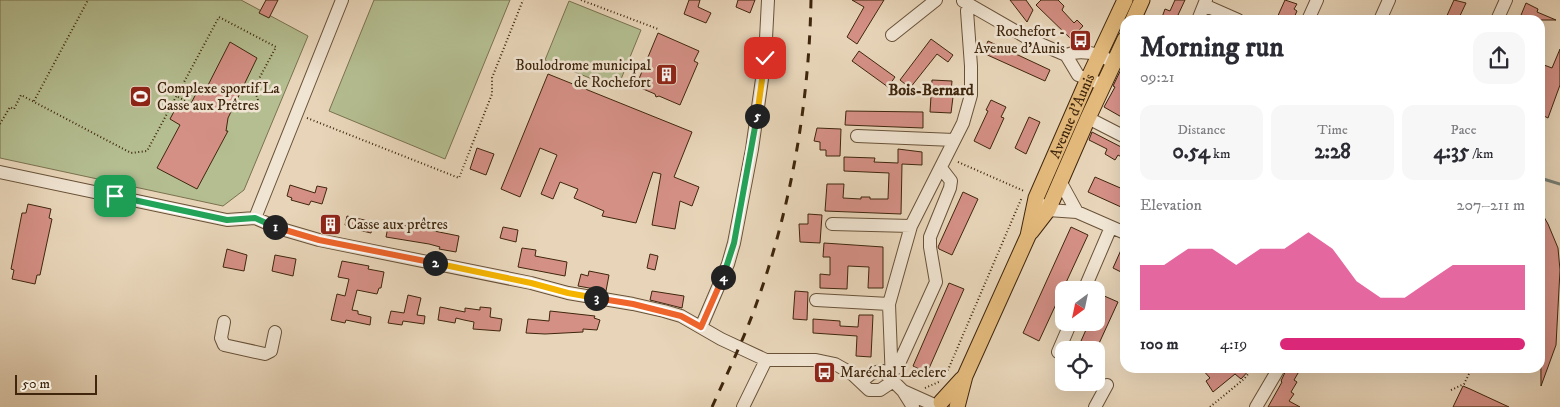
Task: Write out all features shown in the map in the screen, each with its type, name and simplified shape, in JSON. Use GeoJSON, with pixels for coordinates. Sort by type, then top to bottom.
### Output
{"type":"FeatureCollection","features":[{"type":"Feature","properties":{"kind":"main road"},"geometry":{"type":"LineString","coordinates":[[1135,15],[1142,0]]}},
{"type":"Feature","properties":{"kind":"main road","name":"Avenue d'Aunis"},"geometry":{"type":"LineString","coordinates":[[1028,236],[1030,194],[1088,79],[1123,1]]}},
{"type":"Feature","properties":{"kind":"main road","name":"Avenue d'Aunis"},"geometry":{"type":"LineString","coordinates":[[957,407],[965,376],[1028,236],[1048,210],[1120,49]]}},
{"type":"Feature","properties":{"kind":"main road","name":"Avenue d'Aunis"},"geometry":{"type":"LineString","coordinates":[[933,404],[965,376]]}},
{"type":"Feature","properties":{"kind":"main road"},"geometry":{"type":"LineString","coordinates":[[933,404],[946,402],[957,407]]}},
{"type":"Feature","properties":{"kind":"street"},"geometry":{"type":"LineString","coordinates":[[255,218],[342,0]]}},
{"type":"Feature","properties":{"kind":"street"},"geometry":{"type":"LineString","coordinates":[[701,327],[728,264],[734,243],[752,148],[765,58],[768,0]]}},
{"type":"Feature","properties":{"kind":"street"},"geometry":{"type":"LineString","coordinates":[[892,35],[936,0]]}},
{"type":"Feature","properties":{"kind":"street"},"geometry":{"type":"LineString","coordinates":[[1310,15],[1317,0]]}},
{"type":"Feature","properties":{"kind":"street"},"geometry":{"type":"LineString","coordinates":[[1382,15],[1389,0]]}},
{"type":"Feature","properties":{"kind":"street"},"geometry":{"type":"LineString","coordinates":[[1499,15],[1506,0]]}},
{"type":"Feature","properties":{"kind":"street"},"geometry":{"type":"LineString","coordinates":[[965,2],[1031,40],[1066,55],[1078,75],[1104,85]]}},
{"type":"Feature","properties":{"kind":"street"},"geometry":{"type":"LineString","coordinates":[[892,376],[889,304],[911,226],[963,123],[971,95],[971,66],[965,2]]}},
{"type":"Feature","properties":{"kind":"street"},"geometry":{"type":"LineString","coordinates":[[1200,15],[1205,2],[1229,15]]}},
{"type":"Feature","properties":{"kind":"street"},"geometry":{"type":"LineString","coordinates":[[1066,55],[1077,50],[1099,55],[1114,62]]}},
{"type":"Feature","properties":{"kind":"street"},"geometry":{"type":"LineString","coordinates":[[1088,118],[1120,135]]}},
{"type":"Feature","properties":{"kind":"street"},"geometry":{"type":"LineString","coordinates":[[858,136],[954,140]]}},
{"type":"Feature","properties":{"kind":"street"},"geometry":{"type":"LineString","coordinates":[[892,376],[898,368],[936,282],[930,237],[950,188],[951,180],[943,162]]}},
{"type":"Feature","properties":{"kind":"street"},"geometry":{"type":"LineString","coordinates":[[0,172],[227,220],[255,218],[278,228],[319,240],[494,275],[568,293],[641,306],[681,316],[738,348],[766,360],[816,360],[835,364],[862,383],[867,375],[883,371],[892,376],[912,407]]}},
{"type":"Feature","properties":{"kind":"street"},"geometry":{"type":"LineString","coordinates":[[1060,181],[1077,212]]}},
{"type":"Feature","properties":{"kind":"street"},"geometry":{"type":"LineString","coordinates":[[1030,194],[1048,210],[1077,212],[1120,230]]}},
{"type":"Feature","properties":{"kind":"street"},"geometry":{"type":"LineString","coordinates":[[832,224],[911,226]]}},
{"type":"Feature","properties":{"kind":"street"},"geometry":{"type":"LineString","coordinates":[[1088,281],[1111,226]]}},
{"type":"Feature","properties":{"kind":"street"},"geometry":{"type":"LineString","coordinates":[[816,300],[889,304]]}},
{"type":"Feature","properties":{"kind":"street"},"geometry":{"type":"LineString","coordinates":[[224,322],[221,338],[224,345],[265,354],[271,350],[275,332]]}},
{"type":"Feature","properties":{"kind":"street"},"geometry":{"type":"LineString","coordinates":[[743,407],[766,360]]}},
{"type":"Feature","properties":{"kind":"street"},"geometry":{"type":"LineString","coordinates":[[1256,407],[1276,373]]}},
{"type":"Feature","properties":{"kind":"street"},"geometry":{"type":"LineString","coordinates":[[1095,407],[1106,385]]}},
{"type":"Feature","properties":{"kind":"street"},"geometry":{"type":"LineString","coordinates":[[902,391],[933,404]]}},
{"type":"Feature","properties":{"kind":"path"},"geometry":{"type":"LineString","coordinates":[[34,101],[88,0]]}},
{"type":"Feature","properties":{"kind":"path"},"geometry":{"type":"LineString","coordinates":[[296,114],[459,178],[492,94],[492,78],[523,0]]}},
{"type":"Feature","properties":{"kind":"path"},"geometry":{"type":"LineString","coordinates":[[581,0],[658,30]]}},
{"type":"Feature","properties":{"kind":"path"},"geometry":{"type":"LineString","coordinates":[[0,124],[10,107],[14,109],[22,95],[131,153],[147,151],[219,16],[276,47],[254,88],[259,103]]}},
{"type":"Feature","properties":{"kind":"path"},"geometry":{"type":"LineString","coordinates":[[177,96],[191,104]]}},
{"type":"Feature","properties":{"kind":"path"},"geometry":{"type":"LineString","coordinates":[[943,162],[1030,194],[944,380]]}},
{"type":"Feature","properties":{"kind":"path"},"geometry":{"type":"LineString","coordinates":[[1210,407],[1249,373]]}},
{"type":"Feature","properties":{"kind":"path"},"geometry":{"type":"LineString","coordinates":[[1451,390],[1464,384],[1470,373]]}},
{"type":"Feature","properties":{"kind":"green space","name":"Complexe sportif La Casse aux Prêtres"},"geometry":{"type":"Polygon","coordinates":[[[0,0],[241,0],[308,36],[244,190],[223,206],[0,158],[0,0]]]}},
{"type":"Feature","properties":{"kind":"green space"},"geometry":{"type":"Polygon","coordinates":[[[374,0],[510,0],[445,159],[329,111],[374,0]]]}},
{"type":"Feature","properties":{"kind":"green space"},"geometry":{"type":"Polygon","coordinates":[[[569,1],[641,30],[617,89],[545,60],[569,1]]]}},
{"type":"Feature","properties":{"kind":"building"},"geometry":{"type":"Polygon","coordinates":[[[266,0],[278,0],[269,18],[259,13],[266,0]]]}},
{"type":"Feature","properties":{"kind":"building"},"geometry":{"type":"Polygon","coordinates":[[[689,0],[700,0],[698,7],[711,13],[706,23],[684,14],[689,0]]]}},
{"type":"Feature","properties":{"kind":"building"},"geometry":{"type":"Polygon","coordinates":[[[738,0],[755,0],[750,13],[736,7],[738,0]]]}},
{"type":"Feature","properties":{"kind":"building"},"geometry":{"type":"Polygon","coordinates":[[[852,0],[884,0],[857,44],[847,37],[864,7],[852,0]]]}},
{"type":"Feature","properties":{"kind":"building"},"geometry":{"type":"Polygon","coordinates":[[[1010,0],[1026,0],[1033,10],[1027,22],[1010,0]]]}},
{"type":"Feature","properties":{"kind":"building"},"geometry":{"type":"Polygon","coordinates":[[[1041,0],[1058,0],[1064,6],[1062,10],[1074,23],[1077,20],[1083,26],[1071,39],[1036,5],[1041,0]]]}},
{"type":"Feature","properties":{"kind":"building"},"geometry":{"type":"Polygon","coordinates":[[[1175,0],[1185,0],[1178,15],[1163,15],[1165,9],[1170,11],[1175,0]]]}},
{"type":"Feature","properties":{"kind":"building"},"geometry":{"type":"Polygon","coordinates":[[[1285,0],[1297,4],[1294,9],[1297,11],[1295,15],[1278,15],[1285,0]]]}},
{"type":"Feature","properties":{"kind":"building"},"geometry":{"type":"Polygon","coordinates":[[[1454,0],[1466,3],[1460,15],[1447,15],[1454,0]]]}},
{"type":"Feature","properties":{"kind":"building"},"geometry":{"type":"Polygon","coordinates":[[[1526,3],[1538,9],[1537,12],[1544,15],[1521,15],[1526,3]]]}},
{"type":"Feature","properties":{"kind":"building"},"geometry":{"type":"Polygon","coordinates":[[[1545,15],[1556,20],[1545,20],[1545,15]]]}},
{"type":"Feature","properties":{"kind":"building","name":"Boulodrome municipal de Rochefort"},"geometry":{"type":"Polygon","coordinates":[[[658,33],[699,51],[694,61],[698,63],[680,105],[659,96],[656,97],[655,94],[636,86],[658,33]]]}},
{"type":"Feature","properties":{"kind":"building"},"geometry":{"type":"Polygon","coordinates":[[[931,39],[953,55],[948,62],[937,54],[910,88],[900,80],[931,39]]]}},
{"type":"Feature","properties":{"kind":"building"},"geometry":{"type":"Polygon","coordinates":[[[988,41],[1050,70],[1045,81],[983,53],[988,41]]]}},
{"type":"Feature","properties":{"kind":"building"},"geometry":{"type":"Polygon","coordinates":[[[230,42],[257,58],[228,118],[226,131],[228,131],[197,189],[157,168],[180,125],[170,119],[178,104],[188,109],[197,92],[203,95],[230,42]]]}},
{"type":"Feature","properties":{"kind":"building"},"geometry":{"type":"Polygon","coordinates":[[[1560,49],[1560,85],[1548,118],[1545,116],[1545,65],[1552,68],[1560,49]]]}},
{"type":"Feature","properties":{"kind":"building"},"geometry":{"type":"Polygon","coordinates":[[[859,51],[895,77],[888,87],[852,61],[859,51]]]}},
{"type":"Feature","properties":{"kind":"building"},"geometry":{"type":"Polygon","coordinates":[[[1120,71],[1120,116],[1104,107],[1115,87],[1113,86],[1120,71]]]}},
{"type":"Feature","properties":{"kind":"building"},"geometry":{"type":"Polygon","coordinates":[[[548,74],[692,132],[674,177],[699,187],[692,206],[680,201],[675,229],[652,225],[661,174],[653,172],[636,223],[602,216],[604,211],[574,198],[578,189],[560,182],[553,199],[541,194],[557,155],[540,148],[520,197],[501,189],[548,74]]]}},
{"type":"Feature","properties":{"kind":"building"},"geometry":{"type":"Polygon","coordinates":[[[932,80],[952,81],[951,113],[930,112],[932,80]]]}},
{"type":"Feature","properties":{"kind":"building"},"geometry":{"type":"Polygon","coordinates":[[[991,100],[1006,107],[1001,117],[1004,118],[990,149],[974,141],[991,100]]]}},
{"type":"Feature","properties":{"kind":"building"},"geometry":{"type":"Polygon","coordinates":[[[846,111],[923,112],[923,128],[845,125],[846,111]]]}},
{"type":"Feature","properties":{"kind":"building"},"geometry":{"type":"Polygon","coordinates":[[[1029,117],[1040,122],[1026,154],[1015,148],[1029,117]]]}},
{"type":"Feature","properties":{"kind":"building"},"geometry":{"type":"Polygon","coordinates":[[[817,128],[841,129],[840,156],[826,156],[826,150],[820,150],[820,142],[814,141],[817,128]]]}},
{"type":"Feature","properties":{"kind":"building"},"geometry":{"type":"Polygon","coordinates":[[[1092,132],[1120,146],[1120,156],[1118,155],[1115,160],[1105,154],[1107,149],[1089,140],[1092,132]]]}},
{"type":"Feature","properties":{"kind":"building"},"geometry":{"type":"Polygon","coordinates":[[[477,148],[494,154],[486,175],[470,169],[477,148]]]}},
{"type":"Feature","properties":{"kind":"building"},"geometry":{"type":"Polygon","coordinates":[[[898,149],[922,152],[922,165],[902,164],[901,214],[825,211],[827,184],[844,184],[843,198],[861,199],[861,197],[870,197],[870,199],[888,199],[889,173],[844,171],[844,157],[875,158],[874,162],[898,163],[898,149]]]}},
{"type":"Feature","properties":{"kind":"building"},"geometry":{"type":"Polygon","coordinates":[[[1095,177],[1120,188],[1120,207],[1088,192],[1095,177]]]}},
{"type":"Feature","properties":{"kind":"building"},"geometry":{"type":"Polygon","coordinates":[[[290,185],[315,193],[317,186],[327,188],[322,204],[311,201],[309,205],[291,200],[292,198],[287,196],[290,185]]]}},
{"type":"Feature","properties":{"kind":"building"},"geometry":{"type":"Polygon","coordinates":[[[963,192],[978,199],[952,255],[938,247],[963,192]]]}},
{"type":"Feature","properties":{"kind":"building"},"geometry":{"type":"Polygon","coordinates":[[[28,204],[51,209],[49,218],[52,219],[40,275],[37,275],[35,284],[12,279],[14,270],[11,269],[22,213],[26,213],[28,204]]]}},
{"type":"Feature","properties":{"kind":"building"},"geometry":{"type":"Polygon","coordinates":[[[808,214],[822,215],[820,243],[800,242],[799,224],[808,224],[808,214]]]}},
{"type":"Feature","properties":{"kind":"building"},"geometry":{"type":"Polygon","coordinates":[[[347,216],[373,222],[371,233],[345,225],[347,216]]]}},
{"type":"Feature","properties":{"kind":"building"},"geometry":{"type":"Polygon","coordinates":[[[1545,219],[1558,248],[1560,270],[1556,345],[1541,386],[1541,373],[1545,373],[1545,219]]]}},
{"type":"Feature","properties":{"kind":"building"},"geometry":{"type":"Polygon","coordinates":[[[389,222],[459,236],[456,252],[439,249],[440,247],[429,244],[386,237],[389,222]]]}},
{"type":"Feature","properties":{"kind":"building"},"geometry":{"type":"Polygon","coordinates":[[[503,227],[518,230],[516,242],[500,238],[503,227]]]}},
{"type":"Feature","properties":{"kind":"building"},"geometry":{"type":"Polygon","coordinates":[[[1071,227],[1088,235],[1067,281],[1055,281],[1055,306],[1039,341],[1023,333],[1071,227]]]}},
{"type":"Feature","properties":{"kind":"building"},"geometry":{"type":"Polygon","coordinates":[[[824,243],[883,247],[883,288],[868,288],[869,267],[848,266],[847,289],[820,288],[820,274],[830,275],[830,257],[823,257],[824,243]]]}},
{"type":"Feature","properties":{"kind":"building"},"geometry":{"type":"Polygon","coordinates":[[[522,248],[536,250],[535,256],[567,262],[565,276],[518,267],[522,248]]]}},
{"type":"Feature","properties":{"kind":"building"},"geometry":{"type":"Polygon","coordinates":[[[227,249],[247,255],[244,271],[223,267],[227,249]]]}},
{"type":"Feature","properties":{"kind":"building"},"geometry":{"type":"Polygon","coordinates":[[[1120,252],[1120,272],[1113,268],[1120,252]]]}},
{"type":"Feature","properties":{"kind":"building"},"geometry":{"type":"Polygon","coordinates":[[[650,254],[658,256],[655,270],[647,268],[650,254]]]}},
{"type":"Feature","properties":{"kind":"building"},"geometry":{"type":"Polygon","coordinates":[[[275,255],[296,259],[293,276],[272,271],[275,255]]]}},
{"type":"Feature","properties":{"kind":"building"},"geometry":{"type":"Polygon","coordinates":[[[342,261],[369,266],[368,269],[384,272],[381,288],[379,288],[377,294],[357,290],[352,310],[358,311],[358,314],[371,317],[370,325],[346,320],[345,323],[331,320],[337,294],[345,296],[349,279],[338,277],[342,261]]]}},
{"type":"Feature","properties":{"kind":"building"},"geometry":{"type":"Polygon","coordinates":[[[589,271],[609,275],[606,291],[578,286],[581,274],[588,276],[589,271]]]}},
{"type":"Feature","properties":{"kind":"building"},"geometry":{"type":"Polygon","coordinates":[[[949,283],[964,289],[927,373],[913,366],[949,283]]]}},
{"type":"Feature","properties":{"kind":"building"},"geometry":{"type":"Polygon","coordinates":[[[652,291],[684,296],[682,308],[650,300],[652,291]]]}},
{"type":"Feature","properties":{"kind":"building"},"geometry":{"type":"Polygon","coordinates":[[[795,291],[808,292],[807,320],[793,319],[795,291]]]}},
{"type":"Feature","properties":{"kind":"building"},"geometry":{"type":"Polygon","coordinates":[[[408,295],[421,298],[417,315],[425,316],[424,324],[403,321],[402,325],[388,323],[391,311],[404,313],[408,295]]]}},
{"type":"Feature","properties":{"kind":"building"},"geometry":{"type":"Polygon","coordinates":[[[1105,296],[1118,302],[1105,330],[1105,296]]]}},
{"type":"Feature","properties":{"kind":"building"},"geometry":{"type":"Polygon","coordinates":[[[440,307],[465,312],[465,308],[480,310],[480,307],[491,308],[490,317],[502,319],[500,331],[473,329],[474,322],[456,318],[455,323],[438,320],[440,307]]]}},
{"type":"Feature","properties":{"kind":"building"},"geometry":{"type":"Polygon","coordinates":[[[550,311],[595,316],[594,318],[600,320],[597,330],[583,329],[583,332],[545,334],[526,333],[528,319],[549,321],[550,311]]]}},
{"type":"Feature","properties":{"kind":"building"},"geometry":{"type":"Polygon","coordinates":[[[859,315],[873,315],[871,357],[856,356],[857,336],[813,333],[813,319],[840,321],[840,326],[858,327],[859,315]]]}},
{"type":"Feature","properties":{"kind":"building"},"geometry":{"type":"Polygon","coordinates":[[[1085,331],[1105,331],[1100,341],[1081,341],[1085,331]]]}},
{"type":"Feature","properties":{"kind":"building"},"geometry":{"type":"Polygon","coordinates":[[[1206,373],[1246,373],[1241,379],[1235,374],[1213,392],[1206,381],[1210,378],[1206,373]]]}},
{"type":"Feature","properties":{"kind":"building"},"geometry":{"type":"Polygon","coordinates":[[[1285,373],[1298,373],[1294,380],[1297,382],[1291,392],[1294,394],[1289,401],[1300,407],[1268,407],[1285,373]]]}},
{"type":"Feature","properties":{"kind":"building"},"geometry":{"type":"Polygon","coordinates":[[[1463,386],[1470,389],[1509,407],[1453,407],[1463,386]]]}},
{"type":"Feature","properties":{"kind":"waterway"},"geometry":{"type":"LineString","coordinates":[[1545,180],[1560,184]]}},
{"type":"Feature","properties":{"kind":"railway"},"geometry":{"type":"LineString","coordinates":[[712,407],[753,313],[766,275],[787,198],[802,120],[811,0]]}},
{"type":"Feature","properties":{"kind":"place","name":"Rochefort - Avenue d'Aunis"},"geometry":{"type":"Point","coordinates":[1081,40]}},
{"type":"Feature","properties":{"kind":"place","name":"Boulodrome municipal de Rochefort"},"geometry":{"type":"Point","coordinates":[667,74]}},
{"type":"Feature","properties":{"kind":"place","name":"Complexe sportif La Casse aux Prêtres"},"geometry":{"type":"Point","coordinates":[141,97]}},
{"type":"Feature","properties":{"kind":"place","name":"Casse aux prêtres"},"geometry":{"type":"Point","coordinates":[331,224]}},
{"type":"Feature","properties":{"kind":"place","name":"Maréchal Leclerc"},"geometry":{"type":"Point","coordinates":[824,372]}},
{"type":"Feature","properties":{"kind":"district","name":"Bois-Bernard"},"geometry":{"type":"Point","coordinates":[931,90]}},
{"type":"Feature","properties":{"kind":"route"},"geometry":{"type":"LineString","coordinates":[[115,196],[227,220],[255,218],[278,228],[319,240],[531,283],[568,293],[664,311],[681,316],[701,327],[728,264],[734,243],[752,148],[765,58]]}}]}
